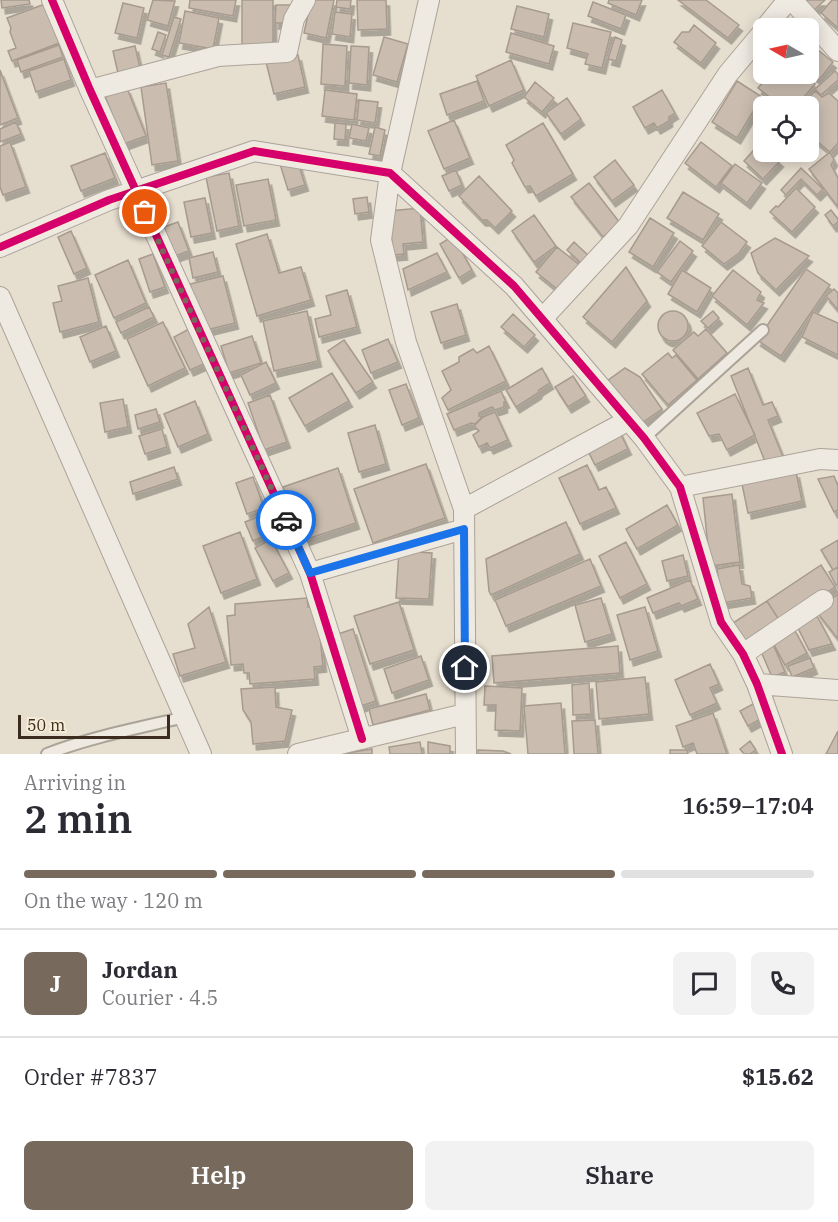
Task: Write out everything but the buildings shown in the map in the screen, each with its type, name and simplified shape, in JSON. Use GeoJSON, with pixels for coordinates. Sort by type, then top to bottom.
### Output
{"type":"FeatureCollection","features":[{"type":"Feature","properties":{"kind":"street"},"geometry":{"type":"LineString","coordinates":[[52,0],[90,90],[310,573],[362,739]]}},
{"type":"Feature","properties":{"kind":"street"},"geometry":{"type":"LineString","coordinates":[[90,90],[218,56],[287,52],[294,19],[305,0]]}},
{"type":"Feature","properties":{"kind":"street"},"geometry":{"type":"LineString","coordinates":[[429,0],[390,173],[381,240],[406,342],[464,509],[466,754]]}},
{"type":"Feature","properties":{"kind":"street"},"geometry":{"type":"LineString","coordinates":[[774,18],[790,0],[838,51]]}},
{"type":"Feature","properties":{"kind":"street"},"geometry":{"type":"LineString","coordinates":[[542,319],[628,226],[728,74],[753,43]]}},
{"type":"Feature","properties":{"kind":"street"},"geometry":{"type":"LineString","coordinates":[[0,247],[110,200],[254,151],[390,173],[514,286],[644,438],[680,487],[721,622],[743,654],[757,684],[782,754]]}},
{"type":"Feature","properties":{"kind":"street"},"geometry":{"type":"LineString","coordinates":[[0,297],[201,754]]}},
{"type":"Feature","properties":{"kind":"street"},"geometry":{"type":"LineString","coordinates":[[464,509],[629,420]]}},
{"type":"Feature","properties":{"kind":"street"},"geometry":{"type":"LineString","coordinates":[[680,487],[820,459],[838,460]]}},
{"type":"Feature","properties":{"kind":"street"},"geometry":{"type":"LineString","coordinates":[[310,573],[464,529]]}},
{"type":"Feature","properties":{"kind":"street"},"geometry":{"type":"LineString","coordinates":[[743,654],[824,600]]}},
{"type":"Feature","properties":{"kind":"street"},"geometry":{"type":"LineString","coordinates":[[757,684],[838,690]]}},
{"type":"Feature","properties":{"kind":"street"},"geometry":{"type":"LineString","coordinates":[[298,754],[465,714]]}},
{"type":"Feature","properties":{"kind":"lane"},"geometry":{"type":"LineString","coordinates":[[644,438],[763,330]]}},
{"type":"Feature","properties":{"kind":"lane"},"geometry":{"type":"LineString","coordinates":[[47,754],[104,736],[185,717]]}},
{"type":"Feature","properties":{"kind":"cycle path"},"geometry":{"type":"LineString","coordinates":[[52,0],[90,90],[310,573],[362,739]]}},
{"type":"Feature","properties":{"kind":"cycle path"},"geometry":{"type":"LineString","coordinates":[[0,247],[109,200],[254,151],[390,173],[514,286],[644,438],[680,487],[721,622],[743,654],[757,684],[782,754]]}},
{"type":"Feature","properties":{"kind":"way so far"},"geometry":{"type":"LineString","coordinates":[[145,212],[286,520]]}},
{"type":"Feature","properties":{"kind":"route"},"geometry":{"type":"LineString","coordinates":[[286,520],[310,573],[464,529],[465,668]]}}]}
